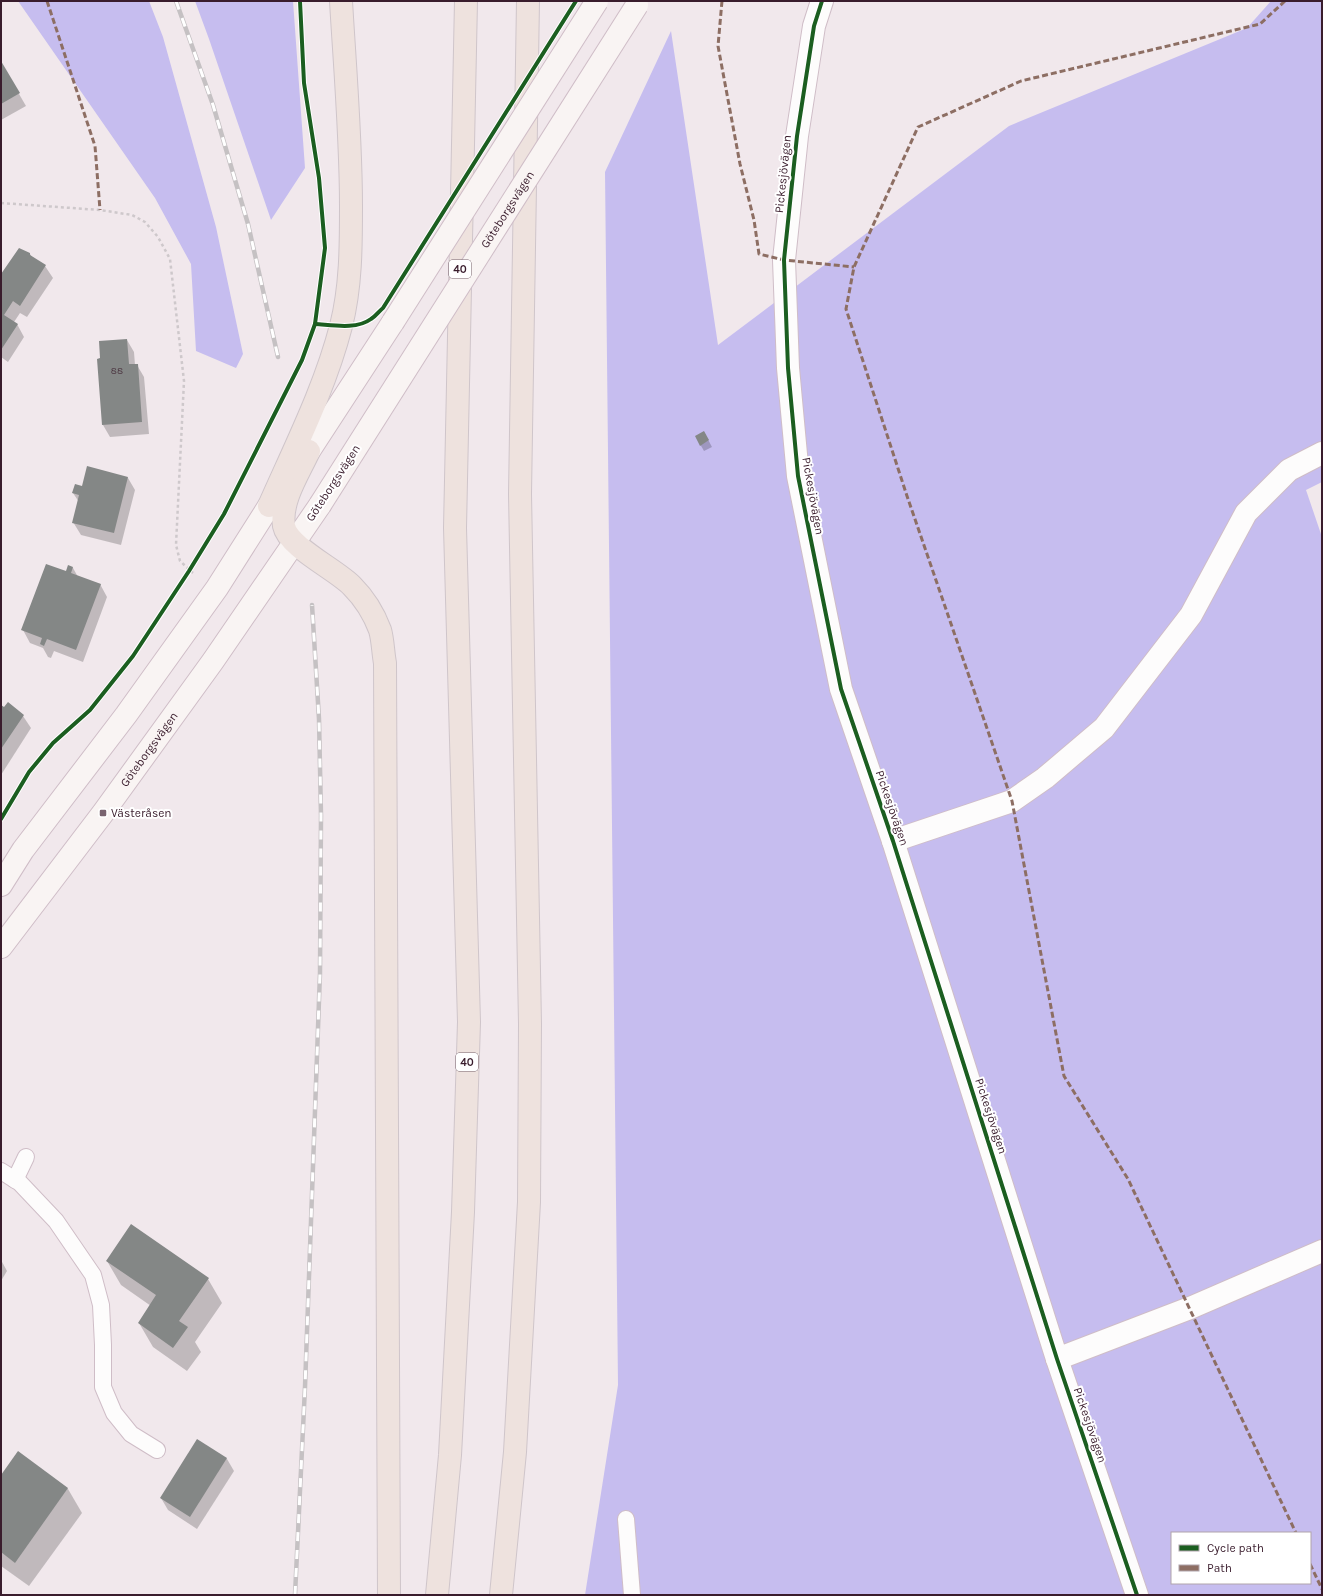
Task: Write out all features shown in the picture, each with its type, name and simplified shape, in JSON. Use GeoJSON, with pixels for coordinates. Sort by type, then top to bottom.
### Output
{"type":"FeatureCollection","features":[{"type":"Feature","properties":{"kind":"highway"},"geometry":{"type":"LineString","coordinates":[[269,506],[312,407],[330,360],[341,326],[348,287],[351,244],[351,164],[341,1]]}},
{"type":"Feature","properties":{"kind":"highway","name":"40"},"geometry":{"type":"LineString","coordinates":[[437,1595],[450,1454],[462,1212],[469,1022],[455,528],[466,1]]}},
{"type":"Feature","properties":{"kind":"highway"},"geometry":{"type":"LineString","coordinates":[[501,1595],[515,1452],[529,1202],[530,1024],[520,494],[528,1]]}},
{"type":"Feature","properties":{"kind":"highway"},"geometry":{"type":"LineString","coordinates":[[309,451],[288,495],[284,512],[284,527],[294,543],[352,586],[368,607],[380,631],[385,663],[389,1595]]}},
{"type":"Feature","properties":{"kind":"main road"},"geometry":{"type":"LineString","coordinates":[[1,885],[23,850],[126,715],[217,588],[269,506],[309,451],[393,322],[597,1]]}},
{"type":"Feature","properties":{"kind":"main road","name":"Göteborgsvägen"},"geometry":{"type":"LineString","coordinates":[[1,947],[103,813],[209,667],[320,505],[638,3]]}},
{"type":"Feature","properties":{"kind":"street","name":"Pickesjövägen"},"geometry":{"type":"LineString","coordinates":[[822,1],[814,26],[797,136],[784,260],[788,368],[798,476],[841,689],[893,841],[1057,1359],[1137,1595]]}},
{"type":"Feature","properties":{"kind":"street"},"geometry":{"type":"LineString","coordinates":[[893,841],[1012,801],[1045,778],[1104,728],[1191,616],[1246,513],[1289,470],[1322,453]]}},
{"type":"Feature","properties":{"kind":"street"},"geometry":{"type":"LineString","coordinates":[[1057,1359],[1190,1308],[1322,1251]]}},
{"type":"Feature","properties":{"kind":"lane"},"geometry":{"type":"LineString","coordinates":[[15,1180],[26,1157]]}},
{"type":"Feature","properties":{"kind":"lane"},"geometry":{"type":"LineString","coordinates":[[1,1171],[20,1183],[56,1221],[93,1275],[101,1305],[103,1387],[114,1413],[131,1434],[157,1450]]}},
{"type":"Feature","properties":{"kind":"lane"},"geometry":{"type":"LineString","coordinates":[[626,1519],[632,1595]]}},
{"type":"Feature","properties":{"kind":"path"},"geometry":{"type":"LineString","coordinates":[[1,203],[92,210],[132,215],[145,222],[158,237],[170,259],[184,381],[176,545],[180,561],[189,570],[217,588]]}},
{"type":"Feature","properties":{"kind":"shaded area"},"geometry":{"type":"Polygon","coordinates":[[[18,1],[149,1],[163,37],[216,227],[243,354],[236,368],[196,351],[191,264],[155,198],[18,1]]]}},
{"type":"Feature","properties":{"kind":"shaded area"},"geometry":{"type":"Polygon","coordinates":[[[195,1],[293,1],[305,168],[271,220],[209,39],[195,1]]]}},
{"type":"Feature","properties":{"kind":"shaded area"},"geometry":{"type":"Polygon","coordinates":[[[1271,1],[1322,1],[1322,482],[1306,490],[1322,537],[1322,1595],[585,1595],[618,1385],[605,172],[671,31],[718,345],[1009,126],[1247,28],[1271,1]]]}},
{"type":"Feature","properties":{"kind":"building"},"geometry":{"type":"Polygon","coordinates":[[[1,61],[20,93],[1,104],[1,61]]]}},
{"type":"Feature","properties":{"kind":"building"},"geometry":{"type":"Polygon","coordinates":[[[19,248],[30,253],[30,255],[46,265],[20,306],[13,301],[4,315],[18,324],[1,350],[1,274],[19,248]]]}},
{"type":"Feature","properties":{"kind":"building"},"geometry":{"type":"Polygon","coordinates":[[[127,339],[129,364],[138,364],[142,422],[102,425],[97,359],[100,358],[99,341],[127,339]]]}},
{"type":"Feature","properties":{"kind":"building"},"geometry":{"type":"Polygon","coordinates":[[[704,431],[709,440],[700,446],[695,436],[704,431]]]}},
{"type":"Feature","properties":{"kind":"building"},"geometry":{"type":"Polygon","coordinates":[[[87,466],[128,477],[114,533],[72,523],[79,495],[72,493],[75,484],[82,486],[87,466]]]}},
{"type":"Feature","properties":{"kind":"building"},"geometry":{"type":"Polygon","coordinates":[[[46,564],[66,571],[68,565],[73,567],[71,573],[101,584],[76,650],[47,639],[44,646],[40,644],[42,638],[21,630],[46,564]]]}},
{"type":"Feature","properties":{"kind":"building"},"geometry":{"type":"Polygon","coordinates":[[[8,702],[24,715],[1,749],[1,705],[4,707],[8,702]]]}},
{"type":"Feature","properties":{"kind":"building"},"geometry":{"type":"Polygon","coordinates":[[[131,1224],[209,1278],[179,1321],[188,1327],[173,1348],[138,1323],[156,1295],[106,1261],[131,1224]]]}},
{"type":"Feature","properties":{"kind":"building"},"geometry":{"type":"Polygon","coordinates":[[[197,1439],[227,1458],[190,1517],[160,1498],[197,1439]]]}},
{"type":"Feature","properties":{"kind":"building"},"geometry":{"type":"Polygon","coordinates":[[[18,1451],[68,1488],[15,1563],[1,1552],[1,1475],[18,1451]]]}},
{"type":"Feature","properties":{"kind":"railway"},"geometry":{"type":"LineString","coordinates":[[176,1],[213,105],[248,224],[278,357]]}},
{"type":"Feature","properties":{"kind":"railway"},"geometry":{"type":"LineString","coordinates":[[295,1595],[305,1387],[320,973],[321,815],[319,719],[312,605]]}},
{"type":"Feature","properties":{"kind":"marked path"},"geometry":{"type":"LineString","coordinates":[[47,1],[95,146],[100,210]]}},
{"type":"Feature","properties":{"kind":"marked path"},"geometry":{"type":"LineString","coordinates":[[722,1],[718,46],[740,164],[754,220],[759,254],[784,260],[854,267]]}},
{"type":"Feature","properties":{"kind":"marked path"},"geometry":{"type":"LineString","coordinates":[[1285,1],[1260,24],[1021,81],[918,127],[854,267],[846,309],[907,496],[1012,801],[1064,1076],[1128,1179],[1296,1532]]}},
{"type":"Feature","properties":{"kind":"marked path"},"geometry":{"type":"LineString","coordinates":[[1311,1566],[1322,1589]]}},
{"type":"Feature","properties":{"kind":"cycle path"},"geometry":{"type":"LineString","coordinates":[[1,819],[29,772],[53,743],[90,710],[133,656],[189,571],[224,514],[302,360],[315,324],[325,248],[319,178],[304,83],[300,1]]}},
{"type":"Feature","properties":{"kind":"cycle path"},"geometry":{"type":"LineString","coordinates":[[315,324],[344,326],[358,325],[371,319],[383,308],[576,1]]}},
{"type":"Feature","properties":{"kind":"cycle path"},"geometry":{"type":"LineString","coordinates":[[822,1],[814,26],[797,136],[784,260],[788,368],[798,476],[841,689],[893,841],[1057,1359],[1137,1595]]}},
{"type":"Feature","properties":{"kind":"place","name":"Västeråsen"},"geometry":{"type":"Point","coordinates":[103,813]}}]}
